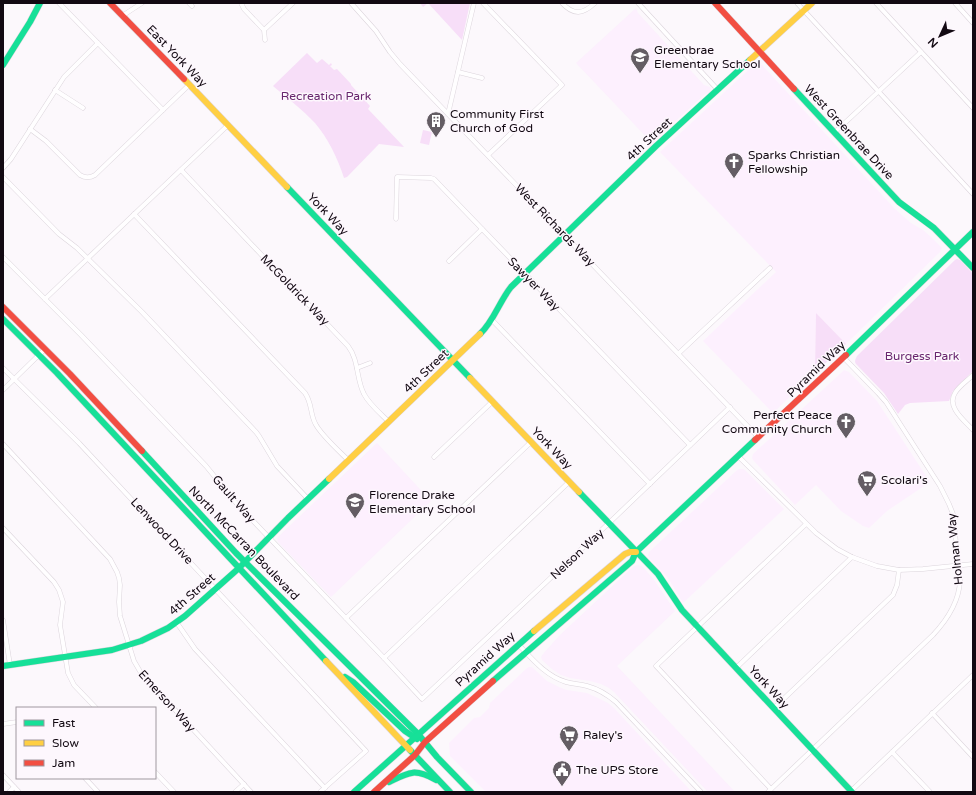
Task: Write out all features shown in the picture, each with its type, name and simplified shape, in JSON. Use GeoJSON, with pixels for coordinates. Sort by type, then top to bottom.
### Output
{"type":"FeatureCollection","features":[{"type":"Feature","properties":{"kind":"main road"},"geometry":{"type":"LineString","coordinates":[[3,66],[40,3]]}},
{"type":"Feature","properties":{"kind":"main road","name":"East York Way"},"geometry":{"type":"LineString","coordinates":[[110,3],[228,125]]}},
{"type":"Feature","properties":{"kind":"main road","name":"West Greenbrae Drive"},"geometry":{"type":"LineString","coordinates":[[715,3],[899,202],[934,228],[973,268]]}},
{"type":"Feature","properties":{"kind":"main road","name":"4th Street"},"geometry":{"type":"LineString","coordinates":[[3,666],[112,650],[154,635],[177,623],[216,589],[348,460],[487,328],[502,297],[524,273],[656,146],[812,3]]}},
{"type":"Feature","properties":{"kind":"main road","name":"York Way"},"geometry":{"type":"LineString","coordinates":[[228,125],[658,574],[682,610],[851,792]]}},
{"type":"Feature","properties":{"kind":"main road","name":"Pyramid Way"},"geometry":{"type":"LineString","coordinates":[[374,792],[415,755],[425,742],[526,652],[632,561],[636,552],[844,358],[973,232]]}},
{"type":"Feature","properties":{"kind":"main road","name":"North McCarran Boulevard"},"geometry":{"type":"LineString","coordinates":[[3,307],[85,390],[236,553],[416,736],[425,742],[471,792]]}},
{"type":"Feature","properties":{"kind":"main road","name":"North McCarran Boulevard"},"geometry":{"type":"LineString","coordinates":[[3,319],[57,373],[238,568],[450,792]]}},
{"type":"Feature","properties":{"kind":"main road","name":"Pyramid Way"},"geometry":{"type":"LineString","coordinates":[[354,792],[518,644],[625,554],[636,552]]}},
{"type":"Feature","properties":{"kind":"main road"},"geometry":{"type":"LineString","coordinates":[[339,674],[353,682],[416,736]]}},
{"type":"Feature","properties":{"kind":"main road"},"geometry":{"type":"LineString","coordinates":[[380,787],[411,772],[424,774],[444,785]]}},
{"type":"Feature","properties":{"kind":"street"},"geometry":{"type":"LineString","coordinates":[[59,3],[163,110]]}},
{"type":"Feature","properties":{"kind":"street"},"geometry":{"type":"LineString","coordinates":[[122,16],[142,3]]}},
{"type":"Feature","properties":{"kind":"street"},"geometry":{"type":"LineString","coordinates":[[240,3],[264,30],[265,40]]}},
{"type":"Feature","properties":{"kind":"street"},"geometry":{"type":"LineString","coordinates":[[264,30],[293,3]]}},
{"type":"Feature","properties":{"kind":"street","name":"West Richards Way"},"geometry":{"type":"LineString","coordinates":[[351,3],[376,31],[400,64],[759,438]]}},
{"type":"Feature","properties":{"kind":"street"},"geometry":{"type":"LineString","coordinates":[[448,114],[474,3]]}},
{"type":"Feature","properties":{"kind":"street"},"geometry":{"type":"LineString","coordinates":[[483,3],[562,85],[488,155]]}},
{"type":"Feature","properties":{"kind":"street"},"geometry":{"type":"LineString","coordinates":[[562,3],[572,11],[578,13],[584,12],[595,3]]}},
{"type":"Feature","properties":{"kind":"street"},"geometry":{"type":"LineString","coordinates":[[638,3],[718,90]]}},
{"type":"Feature","properties":{"kind":"street"},"geometry":{"type":"LineString","coordinates":[[797,3],[973,194]]}},
{"type":"Feature","properties":{"kind":"street"},"geometry":{"type":"LineString","coordinates":[[876,3],[973,108]]}},
{"type":"Feature","properties":{"kind":"street"},"geometry":{"type":"LineString","coordinates":[[955,3],[973,23]]}},
{"type":"Feature","properties":{"kind":"street"},"geometry":{"type":"LineString","coordinates":[[3,168],[67,73],[98,43]]}},
{"type":"Feature","properties":{"kind":"street"},"geometry":{"type":"LineString","coordinates":[[834,132],[921,52]]}},
{"type":"Feature","properties":{"kind":"street"},"geometry":{"type":"LineString","coordinates":[[458,72],[482,78]]}},
{"type":"Feature","properties":{"kind":"street"},"geometry":{"type":"LineString","coordinates":[[30,129],[46,141],[80,175],[86,178],[94,176],[189,85]]}},
{"type":"Feature","properties":{"kind":"street"},"geometry":{"type":"LineString","coordinates":[[55,90],[83,108]]}},
{"type":"Feature","properties":{"kind":"street"},"geometry":{"type":"LineString","coordinates":[[44,299],[228,125]]}},
{"type":"Feature","properties":{"kind":"street","name":"McGoldrick Way"},"geometry":{"type":"LineString","coordinates":[[181,170],[348,346],[354,356],[364,394],[389,422]]}},
{"type":"Feature","properties":{"kind":"street"},"geometry":{"type":"LineString","coordinates":[[3,177],[59,234],[77,248],[142,312],[260,436],[277,466],[308,499]]}},
{"type":"Feature","properties":{"kind":"street","name":"Sawyer Way"},"geometry":{"type":"LineString","coordinates":[[396,219],[397,177],[434,179],[690,445]]}},
{"type":"Feature","properties":{"kind":"street"},"geometry":{"type":"LineString","coordinates":[[134,214],[305,393],[310,403],[313,418],[319,429],[348,460]]}},
{"type":"Feature","properties":{"kind":"street"},"geometry":{"type":"LineString","coordinates":[[449,261],[482,229]]}},
{"type":"Feature","properties":{"kind":"street","name":"Gault Way"},"geometry":{"type":"LineString","coordinates":[[3,257],[81,335],[206,466],[236,504],[422,699]]}},
{"type":"Feature","properties":{"kind":"street"},"geometry":{"type":"LineString","coordinates":[[679,353],[770,268]]}},
{"type":"Feature","properties":{"kind":"street"},"geometry":{"type":"LineString","coordinates":[[492,320],[650,484]]}},
{"type":"Feature","properties":{"kind":"street"},"geometry":{"type":"LineString","coordinates":[[3,390],[45,349]]}},
{"type":"Feature","properties":{"kind":"street","name":"Holman Way"},"geometry":{"type":"LineString","coordinates":[[769,790],[933,635],[950,612],[958,595],[960,581],[953,514],[944,493],[882,397],[844,358]]}},
{"type":"Feature","properties":{"kind":"street"},"geometry":{"type":"LineString","coordinates":[[357,368],[370,363]]}},
{"type":"Feature","properties":{"kind":"street","name":"Lenwood Drive"},"geometry":{"type":"LineString","coordinates":[[3,368],[79,443],[366,751],[325,788]]}},
{"type":"Feature","properties":{"kind":"street"},"geometry":{"type":"LineString","coordinates":[[973,375],[955,393],[952,399],[957,413],[973,430]]}},
{"type":"Feature","properties":{"kind":"street"},"geometry":{"type":"LineString","coordinates":[[434,457],[492,402]]}},
{"type":"Feature","properties":{"kind":"street","name":"Nelson Way"},"geometry":{"type":"LineString","coordinates":[[422,699],[730,407]]}},
{"type":"Feature","properties":{"kind":"street"},"geometry":{"type":"LineString","coordinates":[[346,618],[531,442]]}},
{"type":"Feature","properties":{"kind":"street","name":"Emerson Way"},"geometry":{"type":"LineString","coordinates":[[3,444],[114,565],[120,585],[120,616],[134,661],[141,673],[251,792]]}},
{"type":"Feature","properties":{"kind":"street"},"geometry":{"type":"LineString","coordinates":[[739,457],[826,542],[852,557],[877,566],[899,570],[973,564]]}},
{"type":"Feature","properties":{"kind":"street"},"geometry":{"type":"LineString","coordinates":[[384,658],[569,482]]}},
{"type":"Feature","properties":{"kind":"street"},"geometry":{"type":"LineString","coordinates":[[769,790],[656,666],[806,524]]}},
{"type":"Feature","properties":{"kind":"street"},"geometry":{"type":"LineString","coordinates":[[3,528],[54,582],[59,590],[63,602],[60,625],[68,673],[74,685],[95,707]]}},
{"type":"Feature","properties":{"kind":"street"},"geometry":{"type":"LineString","coordinates":[[736,668],[852,557]]}},
{"type":"Feature","properties":{"kind":"street"},"geometry":{"type":"LineString","coordinates":[[774,708],[893,595],[898,585],[899,570]]}},
{"type":"Feature","properties":{"kind":"street"},"geometry":{"type":"LineString","coordinates":[[3,620],[10,665]]}},
{"type":"Feature","properties":{"kind":"street"},"geometry":{"type":"LineString","coordinates":[[177,623],[195,649],[325,788],[320,792]]}},
{"type":"Feature","properties":{"kind":"street"},"geometry":{"type":"LineString","coordinates":[[518,644],[540,668],[558,679],[594,688],[610,697],[701,792]]}},
{"type":"Feature","properties":{"kind":"street"},"geometry":{"type":"LineString","coordinates":[[851,792],[973,675]]}},
{"type":"Feature","properties":{"kind":"street"},"geometry":{"type":"LineString","coordinates":[[932,713],[973,757]]}},
{"type":"Feature","properties":{"kind":"street"},"geometry":{"type":"LineString","coordinates":[[3,724],[16,722]]}},
{"type":"Feature","properties":{"kind":"street"},"geometry":{"type":"LineString","coordinates":[[892,752],[930,792]]}},
{"type":"Feature","properties":{"kind":"street"},"geometry":{"type":"LineString","coordinates":[[156,773],[174,792]]}},
{"type":"Feature","properties":{"kind":"street"},"geometry":{"type":"LineString","coordinates":[[3,775],[19,792]]}},
{"type":"Feature","properties":{"kind":"street"},"geometry":{"type":"LineString","coordinates":[[86,779],[98,792]]}},
{"type":"Feature","properties":{"kind":"street"},"geometry":{"type":"LineString","coordinates":[[235,792],[244,784]]}},
{"type":"Feature","properties":{"kind":"street"},"geometry":{"type":"LineString","coordinates":[[8,792],[14,787]]}},
{"type":"Feature","properties":{"kind":"shaded area","name":"Greenbrae Elementary School"},"geometry":{"type":"Polygon","coordinates":[[[636,8],[638,13],[704,85],[710,87],[711,89],[710,92],[704,95],[656,139],[653,144],[576,63],[636,8]]]}},
{"type":"Feature","properties":{"kind":"shaded area"},"geometry":{"type":"Polygon","coordinates":[[[757,62],[762,65],[895,209],[911,223],[923,230],[942,248],[940,252],[846,344],[816,313],[815,367],[817,371],[773,413],[703,341],[776,272],[660,152],[757,62]]]}},
{"type":"Feature","properties":{"kind":"shaded area"},"geometry":{"type":"Polygon","coordinates":[[[844,370],[849,372],[877,401],[930,482],[887,511],[869,528],[863,526],[841,511],[816,485],[795,505],[752,458],[753,454],[844,370]]]}},
{"type":"Feature","properties":{"kind":"shaded area","name":"Florence Drake Elementary School"},"geometry":{"type":"Polygon","coordinates":[[[377,443],[431,501],[331,597],[278,542],[277,539],[377,443]]]}},
{"type":"Feature","properties":{"kind":"shaded area"},"geometry":{"type":"Polygon","coordinates":[[[739,469],[745,470],[784,509],[683,603],[668,578],[649,558],[649,552],[739,469]]]}},
{"type":"Feature","properties":{"kind":"shaded area"},"geometry":{"type":"Polygon","coordinates":[[[634,566],[642,566],[654,580],[675,611],[617,666],[735,792],[708,792],[609,688],[590,681],[561,675],[542,660],[541,657],[543,654],[560,635],[634,566]]]}},
{"type":"Feature","properties":{"kind":"shaded area"},"geometry":{"type":"Polygon","coordinates":[[[529,667],[532,667],[547,681],[559,687],[567,690],[587,693],[608,703],[692,792],[486,792],[450,756],[449,743],[474,718],[480,717],[489,708],[490,703],[529,667]]]}},
{"type":"Feature","properties":{"kind":"green space"},"geometry":{"type":"Polygon","coordinates":[[[420,3],[428,3],[423,7],[420,3]]]}},
{"type":"Feature","properties":{"kind":"green space"},"geometry":{"type":"Polygon","coordinates":[[[428,3],[470,3],[462,40],[428,3]]]}},
{"type":"Feature","properties":{"kind":"green space","name":"Recreation Park"},"geometry":{"type":"Polygon","coordinates":[[[307,53],[317,63],[322,59],[329,65],[331,63],[332,65],[330,66],[334,70],[337,69],[351,84],[370,106],[368,109],[404,147],[379,144],[347,177],[344,178],[332,149],[320,129],[305,113],[273,86],[307,53]]]}},
{"type":"Feature","properties":{"kind":"green space"},"geometry":{"type":"Polygon","coordinates":[[[423,130],[432,132],[429,145],[420,143],[423,130]]]}},
{"type":"Feature","properties":{"kind":"green space","name":"Burgess Park"},"geometry":{"type":"Polygon","coordinates":[[[957,259],[960,260],[973,274],[973,371],[953,391],[949,401],[910,403],[905,405],[898,414],[884,393],[856,364],[855,362],[857,356],[957,259]]]}},
{"type":"Feature","properties":{"kind":"green space"},"geometry":{"type":"Polygon","coordinates":[[[816,313],[846,344],[817,371],[815,367],[816,313]]]}},
{"type":"Feature","properties":{"kind":"traffic: fast"},"geometry":{"type":"LineString","coordinates":[[3,65],[40,3]]}},
{"type":"Feature","properties":{"kind":"traffic: fast"},"geometry":{"type":"LineString","coordinates":[[480,334],[493,317],[511,287],[656,146],[750,60]]}},
{"type":"Feature","properties":{"kind":"traffic: fast"},"geometry":{"type":"LineString","coordinates":[[794,89],[899,202],[934,228],[973,268]]}},
{"type":"Feature","properties":{"kind":"traffic: fast"},"geometry":{"type":"LineString","coordinates":[[287,187],[470,378]]}},
{"type":"Feature","properties":{"kind":"traffic: fast"},"geometry":{"type":"LineString","coordinates":[[846,355],[973,232]]}},
{"type":"Feature","properties":{"kind":"traffic: fast"},"geometry":{"type":"LineString","coordinates":[[3,319],[57,373],[326,661]]}},
{"type":"Feature","properties":{"kind":"traffic: fast"},"geometry":{"type":"LineString","coordinates":[[493,681],[632,561],[636,552],[755,440]]}},
{"type":"Feature","properties":{"kind":"traffic: fast"},"geometry":{"type":"LineString","coordinates":[[142,451],[236,553],[418,734],[437,757],[471,792]]}},
{"type":"Feature","properties":{"kind":"traffic: fast"},"geometry":{"type":"LineString","coordinates":[[3,666],[112,650],[141,641],[168,628],[185,616],[239,568],[329,479]]}},
{"type":"Feature","properties":{"kind":"traffic: fast"},"geometry":{"type":"LineString","coordinates":[[579,492],[658,574],[682,610],[852,792]]}},
{"type":"Feature","properties":{"kind":"traffic: fast"},"geometry":{"type":"LineString","coordinates":[[354,792],[534,631]]}},
{"type":"Feature","properties":{"kind":"traffic: fast"},"geometry":{"type":"LineString","coordinates":[[345,677],[353,682],[405,731],[417,739]]}},
{"type":"Feature","properties":{"kind":"traffic: fast"},"geometry":{"type":"LineString","coordinates":[[410,750],[450,792]]}},
{"type":"Feature","properties":{"kind":"traffic: fast"},"geometry":{"type":"LineString","coordinates":[[389,782],[412,773],[423,774],[436,780]]}},
{"type":"Feature","properties":{"kind":"traffic: slow"},"geometry":{"type":"LineString","coordinates":[[750,60],[812,3]]}},
{"type":"Feature","properties":{"kind":"traffic: slow"},"geometry":{"type":"LineString","coordinates":[[184,79],[287,187]]}},
{"type":"Feature","properties":{"kind":"traffic: slow"},"geometry":{"type":"LineString","coordinates":[[329,479],[480,334]]}},
{"type":"Feature","properties":{"kind":"traffic: slow"},"geometry":{"type":"LineString","coordinates":[[470,378],[579,492]]}},
{"type":"Feature","properties":{"kind":"traffic: slow"},"geometry":{"type":"LineString","coordinates":[[534,631],[625,554],[636,552]]}},
{"type":"Feature","properties":{"kind":"traffic: slow"},"geometry":{"type":"LineString","coordinates":[[326,661],[410,750]]}},
{"type":"Feature","properties":{"kind":"traffic: jam"},"geometry":{"type":"LineString","coordinates":[[110,3],[184,79]]}},
{"type":"Feature","properties":{"kind":"traffic: jam"},"geometry":{"type":"LineString","coordinates":[[715,3],[794,89]]}},
{"type":"Feature","properties":{"kind":"traffic: jam"},"geometry":{"type":"LineString","coordinates":[[3,307],[70,374],[142,451]]}},
{"type":"Feature","properties":{"kind":"traffic: jam"},"geometry":{"type":"LineString","coordinates":[[755,440],[846,355]]}},
{"type":"Feature","properties":{"kind":"traffic: jam"},"geometry":{"type":"LineString","coordinates":[[374,792],[415,755],[425,742],[493,681]]}},
{"type":"Feature","properties":{"kind":"place","name":"Greenbrae Elementary School"},"geometry":{"type":"Point","coordinates":[640,74]}},
{"type":"Feature","properties":{"kind":"place","name":"Community First Church of God"},"geometry":{"type":"Point","coordinates":[436,138]}},
{"type":"Feature","properties":{"kind":"place","name":"Sparks Christian Fellowship"},"geometry":{"type":"Point","coordinates":[734,179]}},
{"type":"Feature","properties":{"kind":"place","name":"Perfect Peace Community Church"},"geometry":{"type":"Point","coordinates":[846,439]}},
{"type":"Feature","properties":{"kind":"place","name":"Scolari's"},"geometry":{"type":"Point","coordinates":[867,497]}},
{"type":"Feature","properties":{"kind":"place","name":"Florence Drake Elementary School"},"geometry":{"type":"Point","coordinates":[355,519]}},
{"type":"Feature","properties":{"kind":"place","name":"Raley's"},"geometry":{"type":"Point","coordinates":[569,752]}},
{"type":"Feature","properties":{"kind":"place","name":"The UPS Store"},"geometry":{"type":"Point","coordinates":[562,787]}}]}
